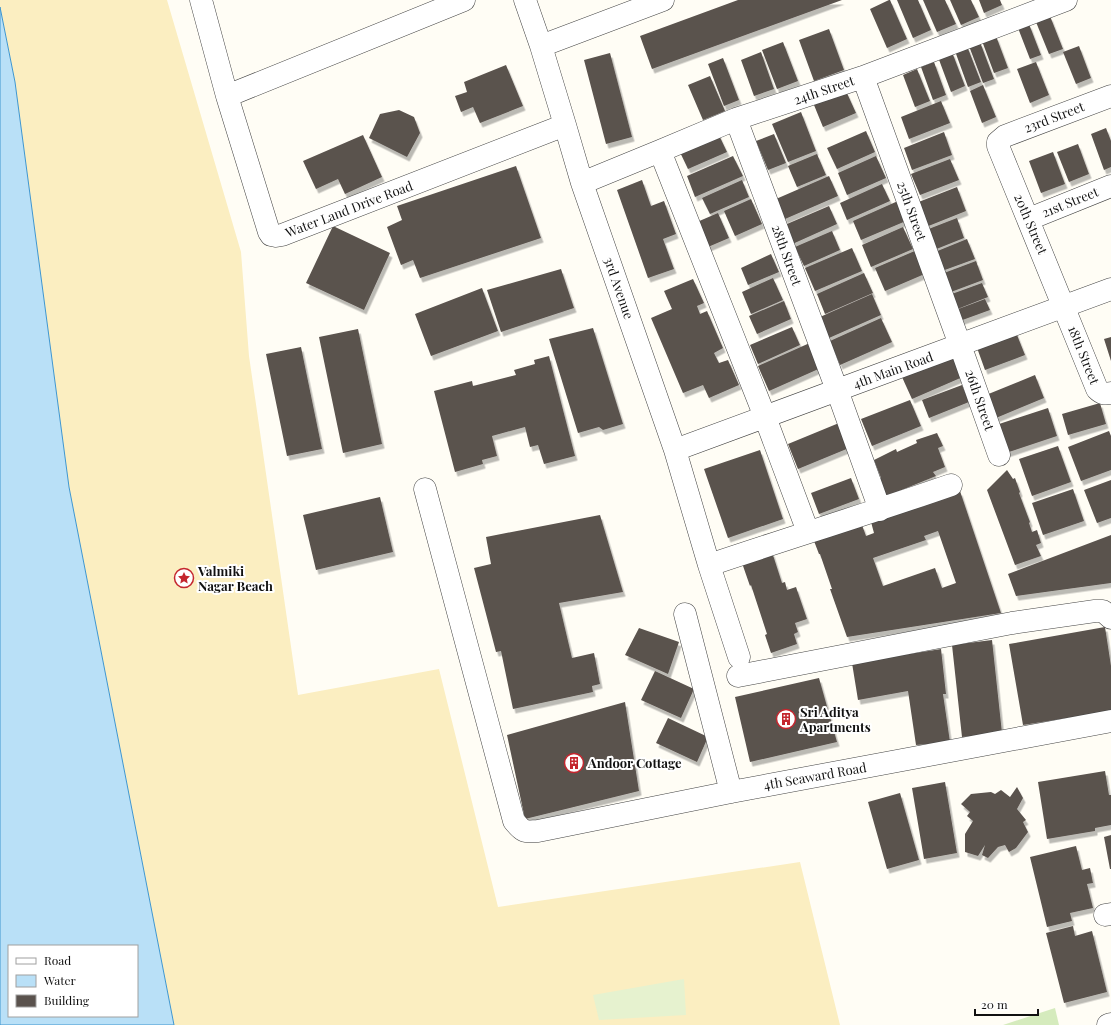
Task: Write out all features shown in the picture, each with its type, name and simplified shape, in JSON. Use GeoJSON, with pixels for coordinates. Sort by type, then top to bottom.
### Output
{"type":"FeatureCollection","features":[{"type":"Feature","properties":{"kind":"street","name":"Water Land Drive Road"},"geometry":{"type":"LineString","coordinates":[[201,0],[227,96],[271,235],[282,235],[565,125]]}},
{"type":"Feature","properties":{"kind":"street"},"geometry":{"type":"LineString","coordinates":[[227,96],[464,0]]}},
{"type":"Feature","properties":{"kind":"street"},"geometry":{"type":"LineString","coordinates":[[525,0],[541,46],[662,0]]}},
{"type":"Feature","properties":{"kind":"street","name":"24th Street"},"geometry":{"type":"LineString","coordinates":[[582,182],[736,119],[863,77],[1066,0]]}},
{"type":"Feature","properties":{"kind":"street","name":"3rd Avenue"},"geometry":{"type":"LineString","coordinates":[[541,46],[582,182],[675,450],[738,667],[1095,611],[1102,611],[1111,618]]}},
{"type":"Feature","properties":{"kind":"street","name":"25th Street"},"geometry":{"type":"LineString","coordinates":[[863,77],[960,345]]}},
{"type":"Feature","properties":{"kind":"street","name":"23rd Street"},"geometry":{"type":"LineString","coordinates":[[998,142],[1005,136],[1111,96]]}},
{"type":"Feature","properties":{"kind":"street","name":"28th Street"},"geometry":{"type":"LineString","coordinates":[[736,119],[880,510]]}},
{"type":"Feature","properties":{"kind":"street","name":"20th Street"},"geometry":{"type":"LineString","coordinates":[[998,142],[1064,306]]}},
{"type":"Feature","properties":{"kind":"street"},"geometry":{"type":"LineString","coordinates":[[660,151],[765,417],[808,532]]}},
{"type":"Feature","properties":{"kind":"street","name":"21st Street"},"geometry":{"type":"LineString","coordinates":[[1029,219],[1111,186]]}},
{"type":"Feature","properties":{"kind":"street","name":"4th Main Road"},"geometry":{"type":"LineString","coordinates":[[675,450],[1111,289]]}},
{"type":"Feature","properties":{"kind":"street","name":"18th Street"},"geometry":{"type":"LineString","coordinates":[[1064,306],[1097,389],[1101,393],[1111,393]]}},
{"type":"Feature","properties":{"kind":"street","name":"26th Street"},"geometry":{"type":"LineString","coordinates":[[960,345],[999,455]]}},
{"type":"Feature","properties":{"kind":"street"},"geometry":{"type":"LineString","coordinates":[[709,565],[880,510],[951,485]]}},
{"type":"Feature","properties":{"kind":"street","name":"4th Seaward Road"},"geometry":{"type":"LineString","coordinates":[[425,489],[514,821],[520,828],[527,832],[731,792],[1111,721]]}},
{"type":"Feature","properties":{"kind":"street"},"geometry":{"type":"LineString","coordinates":[[686,614],[731,792]]}},
{"type":"Feature","properties":{"kind":"green space"},"geometry":{"type":"Polygon","coordinates":[[[684,979],[686,1015],[599,1020],[593,995],[684,979]]]}},
{"type":"Feature","properties":{"kind":"green space"},"geometry":{"type":"Polygon","coordinates":[[[1055,1008],[1059,1025],[1003,1025],[1055,1008]]]}},
{"type":"Feature","properties":{"kind":"sand","name":"Valmiki Nagar Beach"},"geometry":{"type":"Polygon","coordinates":[[[0,0],[167,0],[241,252],[249,356],[298,695],[439,669],[498,907],[800,862],[840,1025],[174,1025],[69,487],[15,82],[0,7],[0,0]]]}},
{"type":"Feature","properties":{"kind":"water"},"geometry":{"type":"Polygon","coordinates":[[[0,7],[15,82],[69,487],[174,1025],[0,1025],[0,7]]]}},
{"type":"Feature","properties":{"kind":"building"},"geometry":{"type":"Polygon","coordinates":[[[738,0],[842,0],[652,69],[640,36],[738,0]]]}},
{"type":"Feature","properties":{"kind":"building"},"geometry":{"type":"Polygon","coordinates":[[[889,0],[907,39],[887,48],[870,9],[889,0]]]}},
{"type":"Feature","properties":{"kind":"building"},"geometry":{"type":"Polygon","coordinates":[[[897,0],[918,0],[931,30],[913,38],[897,0]]]}},
{"type":"Feature","properties":{"kind":"building"},"geometry":{"type":"Polygon","coordinates":[[[923,0],[945,0],[956,24],[937,32],[923,0]]]}},
{"type":"Feature","properties":{"kind":"building"},"geometry":{"type":"Polygon","coordinates":[[[950,0],[971,0],[979,17],[961,25],[950,0]]]}},
{"type":"Feature","properties":{"kind":"building"},"geometry":{"type":"Polygon","coordinates":[[[979,0],[1000,0],[1002,5],[984,13],[979,0]]]}},
{"type":"Feature","properties":{"kind":"building"},"geometry":{"type":"Polygon","coordinates":[[[1050,16],[1063,49],[1049,54],[1036,22],[1050,16]]]}},
{"type":"Feature","properties":{"kind":"building"},"geometry":{"type":"Polygon","coordinates":[[[1029,24],[1041,55],[1030,59],[1018,28],[1029,24]]]}},
{"type":"Feature","properties":{"kind":"building"},"geometry":{"type":"Polygon","coordinates":[[[829,29],[844,70],[814,81],[799,40],[829,29]]]}},
{"type":"Feature","properties":{"kind":"building"},"geometry":{"type":"Polygon","coordinates":[[[996,36],[1008,68],[994,73],[982,41],[996,36]]]}},
{"type":"Feature","properties":{"kind":"building"},"geometry":{"type":"Polygon","coordinates":[[[783,42],[798,81],[777,89],[762,50],[783,42]]]}},
{"type":"Feature","properties":{"kind":"building"},"geometry":{"type":"Polygon","coordinates":[[[980,42],[994,79],[983,83],[969,46],[980,42]]]}},
{"type":"Feature","properties":{"kind":"building"},"geometry":{"type":"Polygon","coordinates":[[[967,46],[981,82],[968,87],[955,51],[967,46]]]}},
{"type":"Feature","properties":{"kind":"building"},"geometry":{"type":"Polygon","coordinates":[[[1079,46],[1091,78],[1076,84],[1063,52],[1079,46]]]}},
{"type":"Feature","properties":{"kind":"building"},"geometry":{"type":"Polygon","coordinates":[[[761,52],[774,89],[754,96],[741,60],[761,52]]]}},
{"type":"Feature","properties":{"kind":"building"},"geometry":{"type":"Polygon","coordinates":[[[952,52],[965,86],[951,92],[938,57],[952,52]]]}},
{"type":"Feature","properties":{"kind":"building"},"geometry":{"type":"Polygon","coordinates":[[[610,53],[632,137],[606,144],[584,60],[610,53]]]}},
{"type":"Feature","properties":{"kind":"building"},"geometry":{"type":"Polygon","coordinates":[[[723,58],[739,100],[724,106],[708,64],[723,58]]]}},
{"type":"Feature","properties":{"kind":"building"},"geometry":{"type":"Polygon","coordinates":[[[934,62],[946,95],[933,100],[921,67],[934,62]]]}},
{"type":"Feature","properties":{"kind":"building"},"geometry":{"type":"Polygon","coordinates":[[[1036,62],[1049,95],[1030,103],[1017,69],[1036,62]]]}},
{"type":"Feature","properties":{"kind":"building"},"geometry":{"type":"Polygon","coordinates":[[[506,65],[523,106],[480,123],[473,107],[461,112],[455,96],[467,92],[464,82],[506,65]]]}},
{"type":"Feature","properties":{"kind":"building"},"geometry":{"type":"Polygon","coordinates":[[[917,69],[930,101],[915,107],[903,75],[917,69]]]}},
{"type":"Feature","properties":{"kind":"building"},"geometry":{"type":"Polygon","coordinates":[[[710,76],[725,111],[703,120],[688,85],[710,76]]]}},
{"type":"Feature","properties":{"kind":"building"},"geometry":{"type":"Polygon","coordinates":[[[983,85],[996,117],[982,123],[970,91],[983,85]]]}},
{"type":"Feature","properties":{"kind":"building"},"geometry":{"type":"Polygon","coordinates":[[[846,91],[856,113],[823,127],[814,105],[846,91]]]}},
{"type":"Feature","properties":{"kind":"building"},"geometry":{"type":"Polygon","coordinates":[[[941,101],[950,123],[909,139],[901,117],[941,101]]]}},
{"type":"Feature","properties":{"kind":"building"},"geometry":{"type":"Polygon","coordinates":[[[399,110],[414,117],[420,133],[407,157],[369,138],[380,114],[399,110]]]}},
{"type":"Feature","properties":{"kind":"building"},"geometry":{"type":"Polygon","coordinates":[[[801,112],[816,151],[788,162],[772,124],[801,112]]]}},
{"type":"Feature","properties":{"kind":"building"},"geometry":{"type":"Polygon","coordinates":[[[1106,128],[1111,141],[1111,167],[1104,170],[1091,134],[1106,128]]]}},
{"type":"Feature","properties":{"kind":"building"},"geometry":{"type":"Polygon","coordinates":[[[866,131],[875,152],[837,169],[827,148],[866,131]]]}},
{"type":"Feature","properties":{"kind":"building"},"geometry":{"type":"Polygon","coordinates":[[[944,132],[952,155],[912,170],[904,148],[944,132]]]}},
{"type":"Feature","properties":{"kind":"building"},"geometry":{"type":"Polygon","coordinates":[[[718,133],[727,152],[688,169],[679,150],[718,133]]]}},
{"type":"Feature","properties":{"kind":"building"},"geometry":{"type":"Polygon","coordinates":[[[774,134],[786,163],[768,170],[756,141],[774,134]]]}},
{"type":"Feature","properties":{"kind":"building"},"geometry":{"type":"Polygon","coordinates":[[[363,135],[382,177],[345,194],[338,179],[316,189],[303,161],[363,135]]]}},
{"type":"Feature","properties":{"kind":"building"},"geometry":{"type":"Polygon","coordinates":[[[1078,144],[1089,174],[1069,182],[1057,152],[1078,144]]]}},
{"type":"Feature","properties":{"kind":"building"},"geometry":{"type":"Polygon","coordinates":[[[1053,152],[1065,184],[1041,193],[1029,161],[1053,152]]]}},
{"type":"Feature","properties":{"kind":"building"},"geometry":{"type":"Polygon","coordinates":[[[817,154],[826,175],[797,187],[788,166],[817,154]]]}},
{"type":"Feature","properties":{"kind":"building"},"geometry":{"type":"Polygon","coordinates":[[[733,156],[743,176],[695,197],[687,176],[733,156]]]}},
{"type":"Feature","properties":{"kind":"building"},"geometry":{"type":"Polygon","coordinates":[[[876,156],[886,178],[847,195],[838,173],[876,156]]]}},
{"type":"Feature","properties":{"kind":"building"},"geometry":{"type":"Polygon","coordinates":[[[950,159],[959,180],[920,195],[911,174],[950,159]]]}},
{"type":"Feature","properties":{"kind":"building"},"geometry":{"type":"Polygon","coordinates":[[[516,166],[541,238],[420,278],[413,260],[401,265],[387,227],[402,220],[397,206],[516,166]]]}},
{"type":"Feature","properties":{"kind":"building"},"geometry":{"type":"Polygon","coordinates":[[[829,176],[838,196],[785,219],[776,199],[829,176]]]}},
{"type":"Feature","properties":{"kind":"building"},"geometry":{"type":"Polygon","coordinates":[[[642,180],[651,206],[664,201],[676,234],[663,239],[674,269],[648,278],[617,190],[642,180]]]}},
{"type":"Feature","properties":{"kind":"building"},"geometry":{"type":"Polygon","coordinates":[[[742,180],[749,197],[710,214],[702,198],[742,180]]]}},
{"type":"Feature","properties":{"kind":"building"},"geometry":{"type":"Polygon","coordinates":[[[882,184],[890,201],[847,220],[840,203],[882,184]]]}},
{"type":"Feature","properties":{"kind":"building"},"geometry":{"type":"Polygon","coordinates":[[[957,187],[966,211],[926,227],[916,203],[957,187]]]}},
{"type":"Feature","properties":{"kind":"building"},"geometry":{"type":"Polygon","coordinates":[[[751,199],[762,224],[735,236],[724,211],[751,199]]]}},
{"type":"Feature","properties":{"kind":"building"},"geometry":{"type":"Polygon","coordinates":[[[898,201],[906,221],[861,240],[853,221],[898,201]]]}},
{"type":"Feature","properties":{"kind":"building"},"geometry":{"type":"Polygon","coordinates":[[[829,206],[837,224],[788,246],[780,227],[829,206]]]}},
{"type":"Feature","properties":{"kind":"building"},"geometry":{"type":"Polygon","coordinates":[[[718,213],[729,238],[708,247],[697,222],[718,213]]]}},
{"type":"Feature","properties":{"kind":"building"},"geometry":{"type":"Polygon","coordinates":[[[957,218],[964,238],[934,250],[926,230],[957,218]]]}},
{"type":"Feature","properties":{"kind":"building"},"geometry":{"type":"Polygon","coordinates":[[[333,226],[390,253],[364,310],[306,283],[333,226]]]}},
{"type":"Feature","properties":{"kind":"building"},"geometry":{"type":"Polygon","coordinates":[[[903,227],[913,249],[871,267],[862,245],[903,227]]]}},
{"type":"Feature","properties":{"kind":"building"},"geometry":{"type":"Polygon","coordinates":[[[832,231],[840,250],[804,266],[795,247],[832,231]]]}},
{"type":"Feature","properties":{"kind":"building"},"geometry":{"type":"Polygon","coordinates":[[[967,239],[975,259],[942,271],[935,252],[967,239]]]}},
{"type":"Feature","properties":{"kind":"building"},"geometry":{"type":"Polygon","coordinates":[[[852,248],[862,271],[815,291],[805,268],[852,248]]]}},
{"type":"Feature","properties":{"kind":"building"},"geometry":{"type":"Polygon","coordinates":[[[917,250],[927,273],[885,291],[875,268],[917,250]]]}},
{"type":"Feature","properties":{"kind":"building"},"geometry":{"type":"Polygon","coordinates":[[[771,254],[779,272],[748,285],[741,268],[771,254]]]}},
{"type":"Feature","properties":{"kind":"building"},"geometry":{"type":"Polygon","coordinates":[[[976,261],[983,280],[951,292],[944,273],[976,261]]]}},
{"type":"Feature","properties":{"kind":"building"},"geometry":{"type":"Polygon","coordinates":[[[561,269],[574,308],[501,332],[487,290],[561,269]]]}},
{"type":"Feature","properties":{"kind":"building"},"geometry":{"type":"Polygon","coordinates":[[[864,273],[873,293],[825,314],[817,294],[864,273]]]}},
{"type":"Feature","properties":{"kind":"building"},"geometry":{"type":"Polygon","coordinates":[[[773,278],[783,300],[751,314],[742,292],[773,278]]]}},
{"type":"Feature","properties":{"kind":"building"},"geometry":{"type":"Polygon","coordinates":[[[693,279],[704,303],[697,306],[700,314],[707,311],[723,348],[714,353],[719,363],[728,360],[739,385],[709,398],[703,385],[683,393],[651,318],[672,309],[664,291],[693,279]]]}},
{"type":"Feature","properties":{"kind":"building"},"geometry":{"type":"Polygon","coordinates":[[[982,283],[988,297],[955,310],[949,295],[982,283]]]}},
{"type":"Feature","properties":{"kind":"building"},"geometry":{"type":"Polygon","coordinates":[[[482,288],[498,331],[431,356],[415,314],[482,288]]]}},
{"type":"Feature","properties":{"kind":"building"},"geometry":{"type":"Polygon","coordinates":[[[872,294],[881,315],[829,338],[820,317],[872,294]]]}},
{"type":"Feature","properties":{"kind":"building"},"geometry":{"type":"Polygon","coordinates":[[[985,299],[990,310],[957,322],[953,311],[985,299]]]}},
{"type":"Feature","properties":{"kind":"building"},"geometry":{"type":"Polygon","coordinates":[[[784,301],[791,319],[757,334],[749,316],[784,301]]]}},
{"type":"Feature","properties":{"kind":"building"},"geometry":{"type":"Polygon","coordinates":[[[881,318],[892,342],[840,365],[830,341],[881,318]]]}},
{"type":"Feature","properties":{"kind":"building"},"geometry":{"type":"Polygon","coordinates":[[[792,327],[800,345],[758,364],[750,345],[792,327]]]}},
{"type":"Feature","properties":{"kind":"building"},"geometry":{"type":"Polygon","coordinates":[[[593,328],[623,424],[603,430],[599,427],[578,433],[549,339],[593,328]]]}},
{"type":"Feature","properties":{"kind":"building"},"geometry":{"type":"Polygon","coordinates":[[[358,329],[382,444],[343,453],[319,337],[358,329]]]}},
{"type":"Feature","properties":{"kind":"building"},"geometry":{"type":"Polygon","coordinates":[[[1015,330],[1025,355],[985,370],[976,345],[1015,330]]]}},
{"type":"Feature","properties":{"kind":"building"},"geometry":{"type":"Polygon","coordinates":[[[1111,337],[1111,361],[1104,339],[1111,337]]]}},
{"type":"Feature","properties":{"kind":"building"},"geometry":{"type":"Polygon","coordinates":[[[812,342],[823,367],[769,391],[758,366],[812,342]]]}},
{"type":"Feature","properties":{"kind":"building"},"geometry":{"type":"Polygon","coordinates":[[[301,347],[322,449],[287,456],[266,354],[301,347]]]}},
{"type":"Feature","properties":{"kind":"building"},"geometry":{"type":"Polygon","coordinates":[[[955,353],[965,376],[912,399],[902,377],[955,353]]]}},
{"type":"Feature","properties":{"kind":"building"},"geometry":{"type":"Polygon","coordinates":[[[549,356],[575,456],[544,464],[538,445],[530,447],[525,427],[492,436],[497,456],[482,460],[483,464],[455,472],[434,391],[472,381],[473,386],[516,375],[514,370],[535,364],[534,360],[549,356]]]}},
{"type":"Feature","properties":{"kind":"building"},"geometry":{"type":"Polygon","coordinates":[[[1035,375],[1044,398],[996,418],[986,395],[1035,375]]]}},
{"type":"Feature","properties":{"kind":"building"},"geometry":{"type":"Polygon","coordinates":[[[962,385],[969,402],[929,418],[922,400],[962,385]]]}},
{"type":"Feature","properties":{"kind":"building"},"geometry":{"type":"Polygon","coordinates":[[[910,400],[921,426],[872,446],[861,419],[910,400]]]}},
{"type":"Feature","properties":{"kind":"building"},"geometry":{"type":"Polygon","coordinates":[[[1100,403],[1106,424],[1068,435],[1062,414],[1100,403]]]}},
{"type":"Feature","properties":{"kind":"building"},"geometry":{"type":"Polygon","coordinates":[[[1048,408],[1057,436],[1003,454],[993,426],[1048,408]]]}},
{"type":"Feature","properties":{"kind":"building"},"geometry":{"type":"Polygon","coordinates":[[[839,423],[849,448],[798,469],[788,444],[839,423]]]}},
{"type":"Feature","properties":{"kind":"building"},"geometry":{"type":"Polygon","coordinates":[[[1109,431],[1111,436],[1111,470],[1081,481],[1068,447],[1109,431]]]}},
{"type":"Feature","properties":{"kind":"building"},"geometry":{"type":"Polygon","coordinates":[[[937,433],[943,446],[938,448],[945,467],[933,472],[936,476],[882,498],[875,480],[881,478],[874,460],[896,449],[897,452],[917,443],[916,440],[937,433]]]}},
{"type":"Feature","properties":{"kind":"building"},"geometry":{"type":"Polygon","coordinates":[[[1058,446],[1071,482],[1032,496],[1019,459],[1058,446]]]}},
{"type":"Feature","properties":{"kind":"building"},"geometry":{"type":"Polygon","coordinates":[[[760,450],[783,519],[728,538],[704,469],[760,450]]]}},
{"type":"Feature","properties":{"kind":"building"},"geometry":{"type":"Polygon","coordinates":[[[1007,470],[1013,479],[1015,478],[1032,532],[1037,530],[1041,543],[1036,545],[1041,556],[1015,565],[987,490],[1007,470]]]}},
{"type":"Feature","properties":{"kind":"building"},"geometry":{"type":"Polygon","coordinates":[[[851,478],[859,499],[819,514],[811,493],[851,478]]]}},
{"type":"Feature","properties":{"kind":"building"},"geometry":{"type":"Polygon","coordinates":[[[1111,480],[1111,518],[1097,523],[1084,490],[1111,480]]]}},
{"type":"Feature","properties":{"kind":"building"},"geometry":{"type":"Polygon","coordinates":[[[1073,489],[1084,521],[1043,535],[1032,503],[1073,489]]]}},
{"type":"Feature","properties":{"kind":"building"},"geometry":{"type":"Polygon","coordinates":[[[960,491],[1001,613],[847,637],[830,589],[832,589],[820,554],[814,541],[862,525],[866,536],[874,533],[871,522],[960,491]],[[938,531],[924,536],[926,540],[873,558],[883,586],[935,568],[942,588],[956,583],[938,531]]]}},
{"type":"Feature","properties":{"kind":"building"},"geometry":{"type":"Polygon","coordinates":[[[380,497],[393,552],[316,570],[303,515],[380,497]]]}},
{"type":"Feature","properties":{"kind":"building"},"geometry":{"type":"Polygon","coordinates":[[[600,515],[623,592],[559,603],[572,658],[594,653],[600,684],[592,686],[593,692],[513,709],[501,651],[496,652],[474,568],[491,564],[486,537],[600,515]]]}},
{"type":"Feature","properties":{"kind":"building"},"geometry":{"type":"Polygon","coordinates":[[[1111,535],[1111,583],[1016,596],[1008,574],[1111,535]]]}},
{"type":"Feature","properties":{"kind":"building"},"geometry":{"type":"Polygon","coordinates":[[[772,552],[782,583],[785,582],[787,590],[796,587],[807,619],[795,623],[798,632],[794,634],[797,644],[771,653],[765,635],[767,634],[742,563],[772,552]]]}},
{"type":"Feature","properties":{"kind":"building"},"geometry":{"type":"Polygon","coordinates":[[[1105,627],[1111,666],[1111,711],[1023,725],[1009,644],[1105,627]]]}},
{"type":"Feature","properties":{"kind":"building"},"geometry":{"type":"Polygon","coordinates":[[[639,628],[679,642],[668,674],[625,655],[639,628]]]}},
{"type":"Feature","properties":{"kind":"building"},"geometry":{"type":"Polygon","coordinates":[[[992,640],[1002,733],[962,737],[952,645],[992,640]]]}},
{"type":"Feature","properties":{"kind":"building"},"geometry":{"type":"Polygon","coordinates":[[[941,649],[946,694],[943,694],[950,742],[916,745],[908,691],[858,700],[852,663],[941,649]]]}},
{"type":"Feature","properties":{"kind":"building"},"geometry":{"type":"Polygon","coordinates":[[[655,671],[694,689],[681,718],[641,700],[655,671]]]}},
{"type":"Feature","properties":{"kind":"building","name":"Sri Aditya Apartments"},"geometry":{"type":"Polygon","coordinates":[[[819,678],[837,742],[750,762],[735,697],[819,678]]]}},
{"type":"Feature","properties":{"kind":"building","name":"Andoor Cottage"},"geometry":{"type":"Polygon","coordinates":[[[625,702],[639,791],[525,819],[507,735],[625,702]]]}},
{"type":"Feature","properties":{"kind":"building"},"geometry":{"type":"Polygon","coordinates":[[[668,718],[708,737],[697,762],[656,743],[668,718]]]}},
{"type":"Feature","properties":{"kind":"building"},"geometry":{"type":"Polygon","coordinates":[[[1105,771],[1109,795],[1111,795],[1111,825],[1095,828],[1095,831],[1047,839],[1038,782],[1105,771]]]}},
{"type":"Feature","properties":{"kind":"building"},"geometry":{"type":"Polygon","coordinates":[[[945,782],[957,853],[924,859],[912,788],[945,782]]]}},
{"type":"Feature","properties":{"kind":"building"},"geometry":{"type":"Polygon","coordinates":[[[1017,787],[1023,798],[1017,809],[1026,820],[1023,822],[1028,832],[1016,848],[1009,852],[1005,845],[998,847],[988,858],[982,855],[985,845],[978,856],[965,852],[965,834],[973,821],[967,816],[970,812],[961,804],[971,794],[991,792],[995,794],[1001,790],[1010,797],[1017,787]]]}},
{"type":"Feature","properties":{"kind":"building"},"geometry":{"type":"Polygon","coordinates":[[[900,793],[919,860],[887,869],[868,802],[900,793]]]}},
{"type":"Feature","properties":{"kind":"building"},"geometry":{"type":"Polygon","coordinates":[[[1111,835],[1111,869],[1110,869],[1104,837],[1111,835]]]}},
{"type":"Feature","properties":{"kind":"building"},"geometry":{"type":"Polygon","coordinates":[[[1076,846],[1082,870],[1090,868],[1093,883],[1087,884],[1093,908],[1070,913],[1072,921],[1047,927],[1030,857],[1076,846]]]}},
{"type":"Feature","properties":{"kind":"building"},"geometry":{"type":"Polygon","coordinates":[[[1073,926],[1075,936],[1092,931],[1107,992],[1064,1003],[1046,933],[1073,926]]]}},
{"type":"Feature","properties":{"kind":"place","name":"Valmiki Nagar Beach"},"geometry":{"type":"Point","coordinates":[184,578]}},
{"type":"Feature","properties":{"kind":"place","name":"Sri Aditya Apartments"},"geometry":{"type":"Point","coordinates":[786,719]}},
{"type":"Feature","properties":{"kind":"place","name":"Andoor Cottage"},"geometry":{"type":"Point","coordinates":[574,763]}}]}
